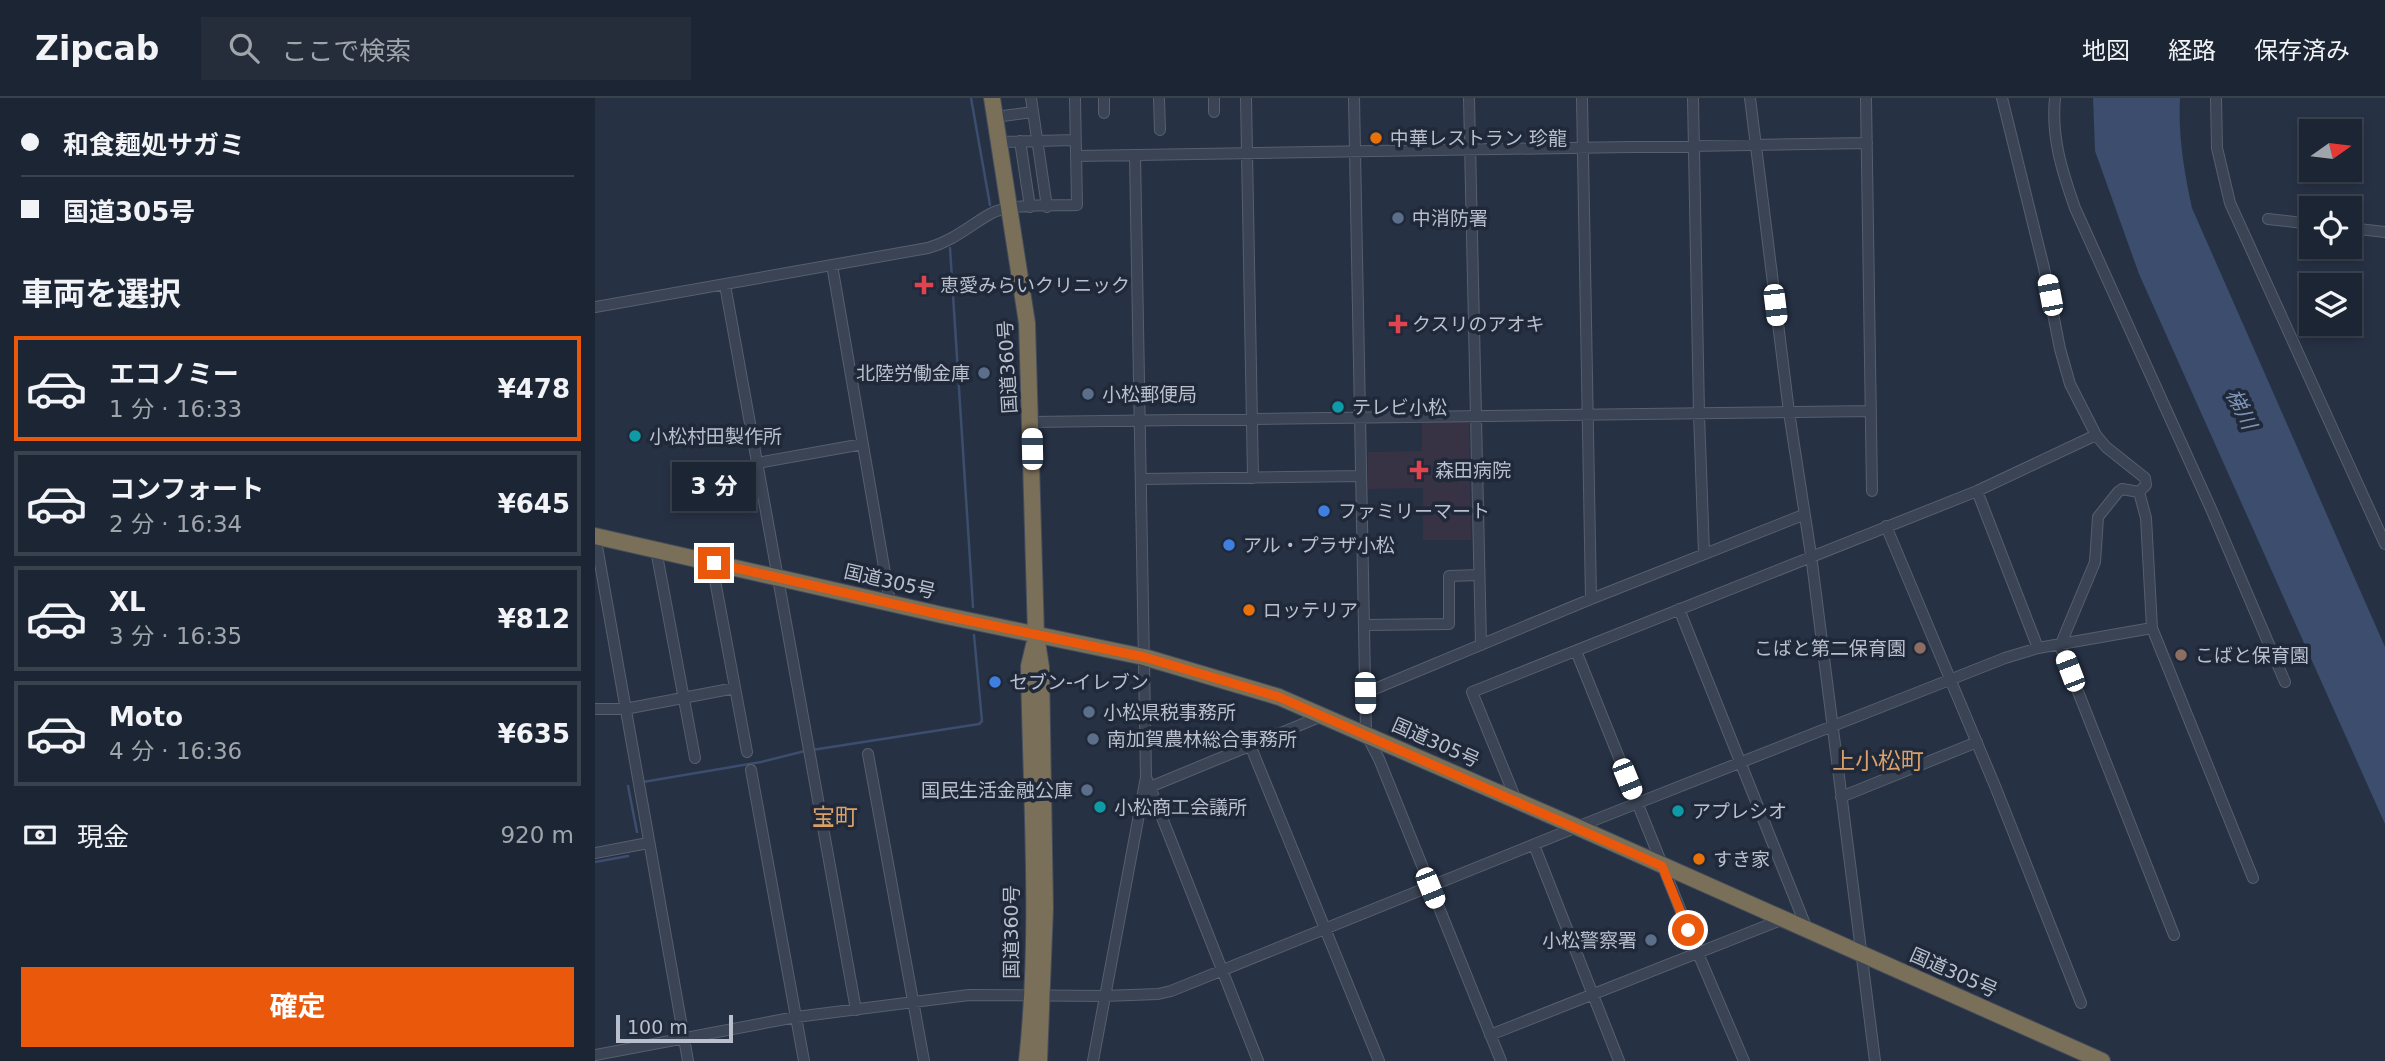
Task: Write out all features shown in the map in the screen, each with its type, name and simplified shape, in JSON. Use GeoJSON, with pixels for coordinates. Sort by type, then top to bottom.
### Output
{"type":"FeatureCollection","features":[{"type":"Feature","properties":{"kind":"highway","name":"国道360号"},"geometry":{"type":"LineString","coordinates":[[992,98],[1027,323],[1035,635],[1042,681],[1045,908],[1038,996],[1027,1061]]}},
{"type":"Feature","properties":{"kind":"highway","name":"国道305号"},"geometry":{"type":"LineString","coordinates":[[595,536],[1144,657],[1279,697],[2102,1061]]}},
{"type":"Feature","properties":{"kind":"highway","name":"国道360号"},"geometry":{"type":"LineString","coordinates":[[1038,996],[1039,1061]]}},
{"type":"Feature","properties":{"kind":"street"},"geometry":{"type":"LineString","coordinates":[[1031,98],[1047,206]]}},
{"type":"Feature","properties":{"kind":"street"},"geometry":{"type":"LineString","coordinates":[[595,307],[943,244],[992,212],[1009,208],[1077,205],[1075,98]]}},
{"type":"Feature","properties":{"kind":"street"},"geometry":{"type":"LineString","coordinates":[[1104,98],[1104,113]]}},
{"type":"Feature","properties":{"kind":"street"},"geometry":{"type":"LineString","coordinates":[[1159,98],[1160,130]]}},
{"type":"Feature","properties":{"kind":"street"},"geometry":{"type":"LineString","coordinates":[[1214,98],[1214,112]]}},
{"type":"Feature","properties":{"kind":"street"},"geometry":{"type":"LineString","coordinates":[[1246,98],[1253,478]]}},
{"type":"Feature","properties":{"kind":"street"},"geometry":{"type":"LineString","coordinates":[[1354,98],[1366,734],[1379,759],[1501,1061]]}},
{"type":"Feature","properties":{"kind":"street"},"geometry":{"type":"LineString","coordinates":[[1469,98],[1481,645]]}},
{"type":"Feature","properties":{"kind":"street"},"geometry":{"type":"LineString","coordinates":[[1582,98],[1591,599]]}},
{"type":"Feature","properties":{"kind":"street"},"geometry":{"type":"LineString","coordinates":[[1693,98],[1704,553]]}},
{"type":"Feature","properties":{"kind":"street"},"geometry":{"type":"LineString","coordinates":[[1750,98],[1875,1061]]}},
{"type":"Feature","properties":{"kind":"street"},"geometry":{"type":"LineString","coordinates":[[1866,98],[1872,491]]}},
{"type":"Feature","properties":{"kind":"street"},"geometry":{"type":"LineString","coordinates":[[2002,98],[2070,384],[2096,435],[2106,447],[2145,478],[2145,485],[2139,492]]}},
{"type":"Feature","properties":{"kind":"street"},"geometry":{"type":"LineString","coordinates":[[2055,98],[2052,120],[2055,139],[2063,175],[2075,208],[2212,511],[2284,682]]}},
{"type":"Feature","properties":{"kind":"street"},"geometry":{"type":"LineString","coordinates":[[2217,98],[2217,148],[2230,203],[2385,544]]}},
{"type":"Feature","properties":{"kind":"street"},"geometry":{"type":"LineString","coordinates":[[995,117],[1033,111]]}},
{"type":"Feature","properties":{"kind":"street"},"geometry":{"type":"LineString","coordinates":[[999,142],[1075,140]]}},
{"type":"Feature","properties":{"kind":"street"},"geometry":{"type":"LineString","coordinates":[[1020,141],[1031,207]]}},
{"type":"Feature","properties":{"kind":"street"},"geometry":{"type":"LineString","coordinates":[[1076,156],[1867,143]]}},
{"type":"Feature","properties":{"kind":"street"},"geometry":{"type":"LineString","coordinates":[[1093,1061],[1148,782],[1135,155]]}},
{"type":"Feature","properties":{"kind":"street"},"geometry":{"type":"LineString","coordinates":[[2268,219],[2299,223]]}},
{"type":"Feature","properties":{"kind":"street"},"geometry":{"type":"LineString","coordinates":[[2362,229],[2385,232]]}},
{"type":"Feature","properties":{"kind":"street"},"geometry":{"type":"LineString","coordinates":[[832,265],[890,602]]}},
{"type":"Feature","properties":{"kind":"street"},"geometry":{"type":"LineString","coordinates":[[725,285],[856,1010]]}},
{"type":"Feature","properties":{"kind":"street"},"geometry":{"type":"LineString","coordinates":[[1031,422],[1871,411]]}},
{"type":"Feature","properties":{"kind":"street"},"geometry":{"type":"LineString","coordinates":[[1517,802],[1472,692],[1977,491],[2096,435]]}},
{"type":"Feature","properties":{"kind":"street"},"geometry":{"type":"LineString","coordinates":[[757,463],[863,444]]}},
{"type":"Feature","properties":{"kind":"street"},"geometry":{"type":"LineString","coordinates":[[1141,479],[1361,476]]}},
{"type":"Feature","properties":{"kind":"street"},"geometry":{"type":"LineString","coordinates":[[2139,492],[2122,489],[2098,517],[2095,562],[2060,646],[2174,935]]}},
{"type":"Feature","properties":{"kind":"street"},"geometry":{"type":"LineString","coordinates":[[1977,491],[2038,648]]}},
{"type":"Feature","properties":{"kind":"street"},"geometry":{"type":"LineString","coordinates":[[2139,492],[2145,518],[2152,628],[2253,878]]}},
{"type":"Feature","properties":{"kind":"street"},"geometry":{"type":"LineString","coordinates":[[1365,693],[1803,515]]}},
{"type":"Feature","properties":{"kind":"street"},"geometry":{"type":"LineString","coordinates":[[1886,526],[1977,742],[2081,1003]]}},
{"type":"Feature","properties":{"kind":"street"},"geometry":{"type":"LineString","coordinates":[[595,536],[688,1061]]}},
{"type":"Feature","properties":{"kind":"street"},"geometry":{"type":"LineString","coordinates":[[656,550],[695,758]]}},
{"type":"Feature","properties":{"kind":"street"},"geometry":{"type":"LineString","coordinates":[[714,563],[747,752]]}},
{"type":"Feature","properties":{"kind":"street"},"geometry":{"type":"LineString","coordinates":[[1364,625],[1449,624],[1449,576],[1479,575]]}},
{"type":"Feature","properties":{"kind":"street"},"geometry":{"type":"LineString","coordinates":[[1679,609],[1807,929]]}},
{"type":"Feature","properties":{"kind":"street"},"geometry":{"type":"LineString","coordinates":[[595,1055],[796,1017],[969,995],[1158,994],[1222,971],[1577,827],[1951,680],[2038,648],[2152,628]]}},
{"type":"Feature","properties":{"kind":"street"},"geometry":{"type":"LineString","coordinates":[[1576,651],[1744,1061]]}},
{"type":"Feature","properties":{"kind":"street"},"geometry":{"type":"LineString","coordinates":[[595,709],[625,709],[735,688]]}},
{"type":"Feature","properties":{"kind":"street"},"geometry":{"type":"LineString","coordinates":[[1148,782],[1322,716]]}},
{"type":"Feature","properties":{"kind":"street"},"geometry":{"type":"LineString","coordinates":[[1841,797],[1977,742]]}},
{"type":"Feature","properties":{"kind":"street"},"geometry":{"type":"LineString","coordinates":[[1249,745],[1379,1061]]}},
{"type":"Feature","properties":{"kind":"street"},"geometry":{"type":"LineString","coordinates":[[868,754],[924,1061]]}},
{"type":"Feature","properties":{"kind":"street"},"geometry":{"type":"LineString","coordinates":[[751,770],[804,1061]]}},
{"type":"Feature","properties":{"kind":"street"},"geometry":{"type":"LineString","coordinates":[[1148,782],[1258,1061]]}},
{"type":"Feature","properties":{"kind":"street"},"geometry":{"type":"LineString","coordinates":[[595,853],[649,843]]}},
{"type":"Feature","properties":{"kind":"street"},"geometry":{"type":"LineString","coordinates":[[1534,845],[1619,1061]]}},
{"type":"Feature","properties":{"kind":"street"},"geometry":{"type":"LineString","coordinates":[[1490,1035],[1781,920]]}},
{"type":"Feature","properties":{"kind":"shaded area","name":"森田病院"},"geometry":{"type":"Polygon","coordinates":[[[1422,419],[1469,419],[1471,540],[1423,540],[1423,488],[1368,489],[1368,452],[1422,451],[1422,419]]]}},
{"type":"Feature","properties":{"kind":"water","name":"梯川"},"geometry":{"type":"Polygon","coordinates":[[[2093,98],[2180,98],[2182,153],[2192,208],[2385,647],[2385,824],[2139,274],[2095,151],[2093,98]]]}},
{"type":"Feature","properties":{"kind":"waterway"},"geometry":{"type":"LineString","coordinates":[[971,98],[990,205]]}},
{"type":"Feature","properties":{"kind":"waterway"},"geometry":{"type":"LineString","coordinates":[[950,248],[973,607]]}},
{"type":"Feature","properties":{"kind":"waterway"},"geometry":{"type":"LineString","coordinates":[[812,750],[979,724],[982,721],[974,635]]}},
{"type":"Feature","properties":{"kind":"waterway"},"geometry":{"type":"LineString","coordinates":[[643,782],[761,762],[805,751]]}},
{"type":"Feature","properties":{"kind":"waterway"},"geometry":{"type":"LineString","coordinates":[[628,786],[637,832]]}},
{"type":"Feature","properties":{"kind":"waterway"},"geometry":{"type":"LineString","coordinates":[[595,862],[628,856]]}},
{"type":"Feature","properties":{"kind":"place","name":"中華レストラン 珍龍"},"geometry":{"type":"Point","coordinates":[1376,138]}},
{"type":"Feature","properties":{"kind":"place","name":"中消防署"},"geometry":{"type":"Point","coordinates":[1398,218]}},
{"type":"Feature","properties":{"kind":"place","name":"恵愛みらいクリニック"},"geometry":{"type":"Point","coordinates":[924,285]}},
{"type":"Feature","properties":{"kind":"place","name":"クスリのアオキ"},"geometry":{"type":"Point","coordinates":[1398,324]}},
{"type":"Feature","properties":{"kind":"place","name":"北陸労働金庫"},"geometry":{"type":"Point","coordinates":[984,373]}},
{"type":"Feature","properties":{"kind":"place","name":"小松郵便局"},"geometry":{"type":"Point","coordinates":[1088,394]}},
{"type":"Feature","properties":{"kind":"place","name":"テレビ小松"},"geometry":{"type":"Point","coordinates":[1338,407]}},
{"type":"Feature","properties":{"kind":"place","name":"小松村田製作所"},"geometry":{"type":"Point","coordinates":[635,436]}},
{"type":"Feature","properties":{"kind":"place","name":"森田病院"},"geometry":{"type":"Point","coordinates":[1419,470]}},
{"type":"Feature","properties":{"kind":"place","name":"ファミリーマート"},"geometry":{"type":"Point","coordinates":[1324,511]}},
{"type":"Feature","properties":{"kind":"place","name":"アル・プラザ小松"},"geometry":{"type":"Point","coordinates":[1229,545]}},
{"type":"Feature","properties":{"kind":"place","name":"ロッテリア"},"geometry":{"type":"Point","coordinates":[1249,610]}},
{"type":"Feature","properties":{"kind":"place","name":"こばと第二保育園"},"geometry":{"type":"Point","coordinates":[1920,648]}},
{"type":"Feature","properties":{"kind":"place","name":"こばと保育園"},"geometry":{"type":"Point","coordinates":[2181,655]}},
{"type":"Feature","properties":{"kind":"place","name":"セブン-イレブン"},"geometry":{"type":"Point","coordinates":[995,682]}},
{"type":"Feature","properties":{"kind":"place","name":"小松県税事務所"},"geometry":{"type":"Point","coordinates":[1089,712]}},
{"type":"Feature","properties":{"kind":"place","name":"南加賀農林総合事務所"},"geometry":{"type":"Point","coordinates":[1093,739]}},
{"type":"Feature","properties":{"kind":"place","name":"国民生活金融公庫"},"geometry":{"type":"Point","coordinates":[1087,790]}},
{"type":"Feature","properties":{"kind":"place","name":"小松商工会議所"},"geometry":{"type":"Point","coordinates":[1100,807]}},
{"type":"Feature","properties":{"kind":"place","name":"アプレシオ"},"geometry":{"type":"Point","coordinates":[1678,811]}},
{"type":"Feature","properties":{"kind":"place","name":"すき家"},"geometry":{"type":"Point","coordinates":[1699,859]}},
{"type":"Feature","properties":{"kind":"place","name":"小松警察署"},"geometry":{"type":"Point","coordinates":[1651,940]}},
{"type":"Feature","properties":{"kind":"district","name":"上小松町"},"geometry":{"type":"Point","coordinates":[1878,761]}},
{"type":"Feature","properties":{"kind":"district","name":"宝町"},"geometry":{"type":"Point","coordinates":[835,817]}},
{"type":"Feature","properties":{"kind":"route"},"geometry":{"type":"LineString","coordinates":[[714,563],[942,615],[1144,657],[1279,697],[1662,866],[1688,930]]}}]}
